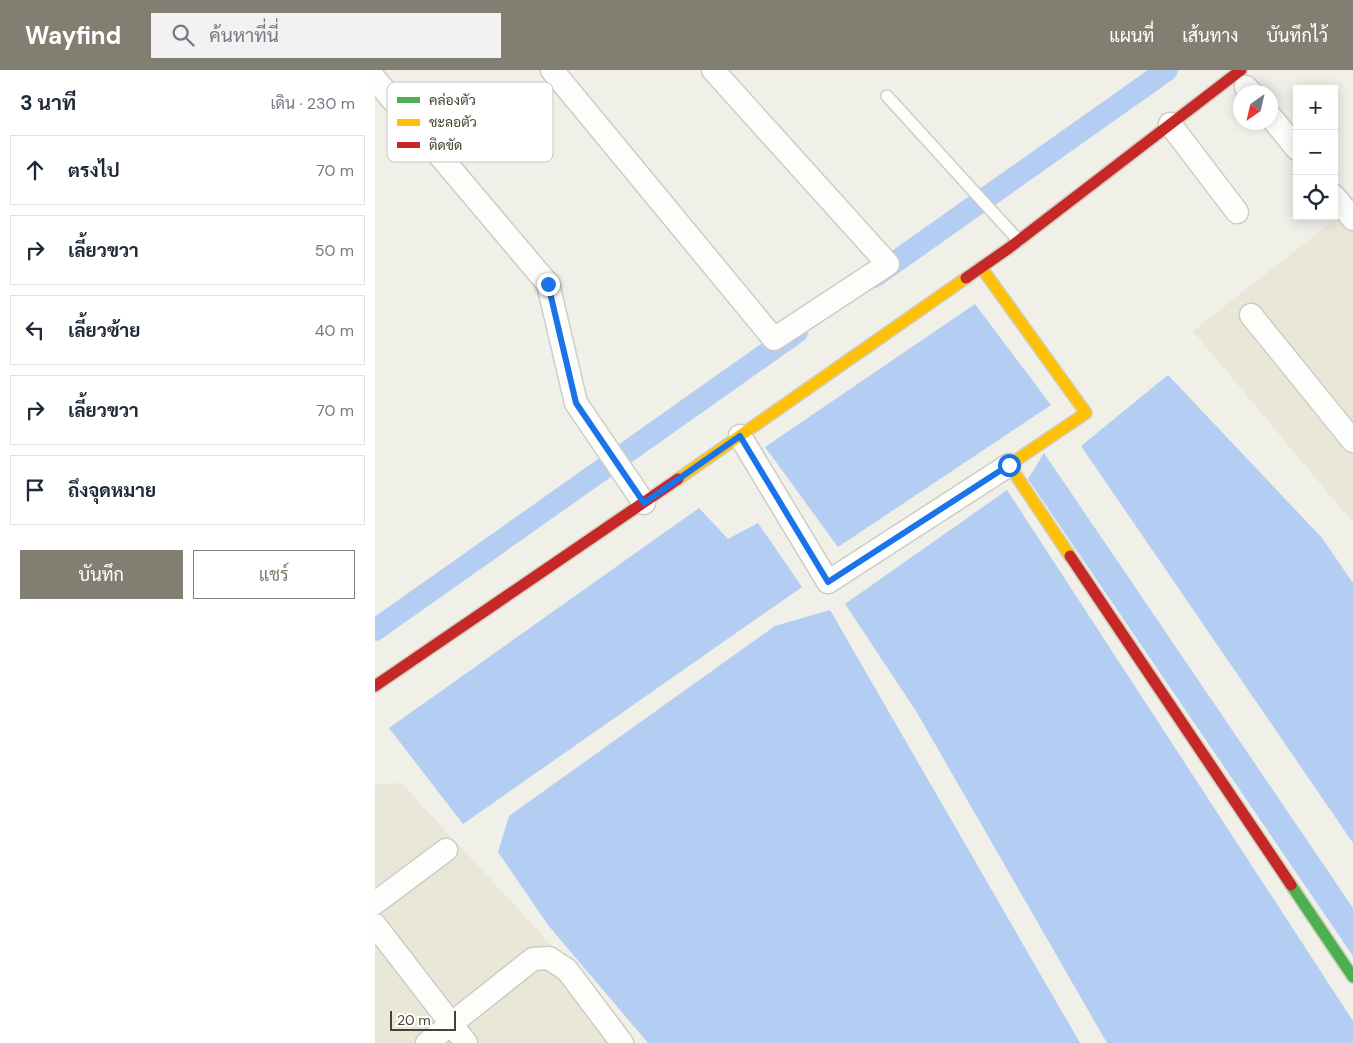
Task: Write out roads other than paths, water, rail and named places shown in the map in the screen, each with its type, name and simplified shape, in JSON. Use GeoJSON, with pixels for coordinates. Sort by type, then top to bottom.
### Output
{"type":"FeatureCollection","features":[{"type":"Feature","properties":{"kind":"street"},"geometry":{"type":"LineString","coordinates":[[552,70],[774,339],[888,264],[713,70]]}},
{"type":"Feature","properties":{"kind":"street"},"geometry":{"type":"LineString","coordinates":[[375,79],[387,93]]}},
{"type":"Feature","properties":{"kind":"street"},"geometry":{"type":"LineString","coordinates":[[375,686],[641,497],[740,436],[981,267],[1170,124],[1246,83]]}},
{"type":"Feature","properties":{"kind":"street"},"geometry":{"type":"LineString","coordinates":[[1170,124],[1237,212]]}},
{"type":"Feature","properties":{"kind":"street"},"geometry":{"type":"LineString","coordinates":[[1278,126],[1293,144]]}},
{"type":"Feature","properties":{"kind":"street"},"geometry":{"type":"LineString","coordinates":[[445,162],[548,284],[576,403],[641,497]]}},
{"type":"Feature","properties":{"kind":"street"},"geometry":{"type":"LineString","coordinates":[[1338,201],[1353,219]]}},
{"type":"Feature","properties":{"kind":"street"},"geometry":{"type":"LineString","coordinates":[[740,436],[828,582],[1086,413],[981,267]]}},
{"type":"Feature","properties":{"kind":"street"},"geometry":{"type":"LineString","coordinates":[[1251,315],[1353,441]]}},
{"type":"Feature","properties":{"kind":"street"},"geometry":{"type":"LineString","coordinates":[[1009,465],[1353,977]]}},
{"type":"Feature","properties":{"kind":"street"},"geometry":{"type":"LineString","coordinates":[[375,903],[445,850]]}},
{"type":"Feature","properties":{"kind":"street"},"geometry":{"type":"LineString","coordinates":[[375,925],[466,1043]]}},
{"type":"Feature","properties":{"kind":"street"},"geometry":{"type":"LineString","coordinates":[[427,1043],[533,959],[549,958],[567,970],[622,1043]]}},
{"type":"Feature","properties":{"kind":"lane"},"geometry":{"type":"LineString","coordinates":[[887,96],[1017,238]]}},
{"type":"Feature","properties":{"kind":"water"},"geometry":{"type":"Polygon","coordinates":[[[975,304],[1051,405],[838,547],[765,447],[975,304]]]}},
{"type":"Feature","properties":{"kind":"water"},"geometry":{"type":"Polygon","coordinates":[[[1168,375],[1322,538],[1353,583],[1353,843],[1081,446],[1168,375]]]}},
{"type":"Feature","properties":{"kind":"water"},"geometry":{"type":"Polygon","coordinates":[[[1044,453],[1353,908],[1353,956],[1028,479],[1044,453]]]}},
{"type":"Feature","properties":{"kind":"water"},"geometry":{"type":"Polygon","coordinates":[[[1007,490],[1353,1021],[1353,1043],[1107,1043],[916,711],[845,604],[1007,490]]]}},
{"type":"Feature","properties":{"kind":"water"},"geometry":{"type":"Polygon","coordinates":[[[699,508],[728,539],[758,523],[802,587],[463,824],[389,728],[699,508]]]}},
{"type":"Feature","properties":{"kind":"water"},"geometry":{"type":"Polygon","coordinates":[[[830,610],[1080,1043],[648,1043],[548,925],[498,852],[509,816],[775,626],[830,610]]]}},
{"type":"Feature","properties":{"kind":"waterway"},"geometry":{"type":"LineString","coordinates":[[874,277],[1167,70]]}},
{"type":"Feature","properties":{"kind":"waterway"},"geometry":{"type":"LineString","coordinates":[[375,630],[797,332]]}}]}
